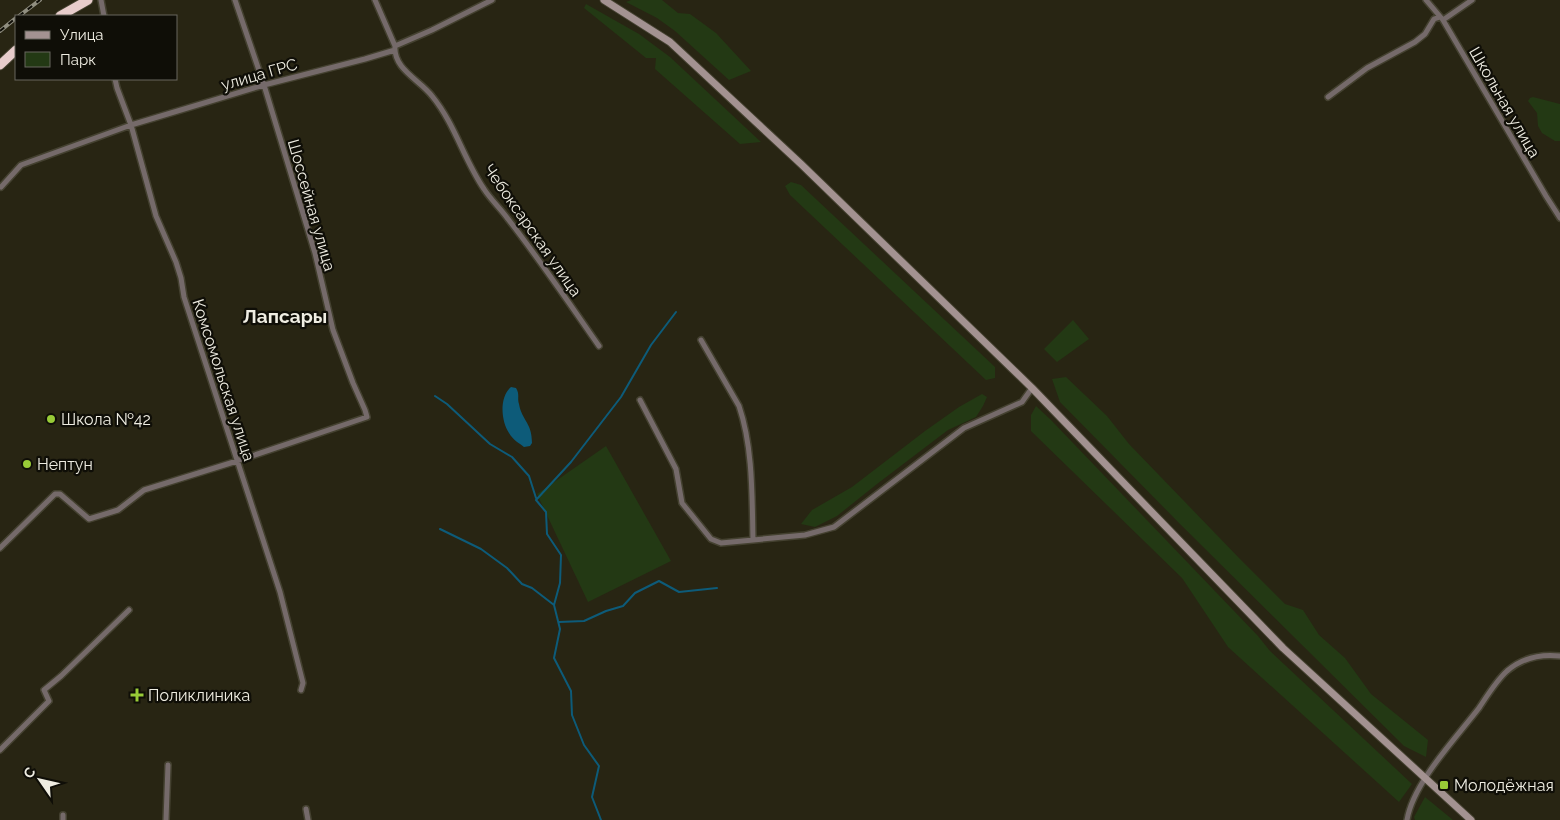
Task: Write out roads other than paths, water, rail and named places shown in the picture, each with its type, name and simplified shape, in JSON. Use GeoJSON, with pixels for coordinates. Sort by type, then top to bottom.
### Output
{"type":"FeatureCollection","features":[{"type":"Feature","properties":{"kind":"highway"},"geometry":{"type":"LineString","coordinates":[[62,15],[88,0]]}},
{"type":"Feature","properties":{"kind":"highway"},"geometry":{"type":"LineString","coordinates":[[0,65],[15,51]]}},
{"type":"Feature","properties":{"kind":"street"},"geometry":{"type":"LineString","coordinates":[[101,0],[104,15]]}},
{"type":"Feature","properties":{"kind":"street","name":"Шоссейная улица"},"geometry":{"type":"LineString","coordinates":[[235,0],[264,84],[314,253],[333,330],[367,417],[237,461]]}},
{"type":"Feature","properties":{"kind":"street","name":"Чебоксарская улица"},"geometry":{"type":"LineString","coordinates":[[375,0],[400,63],[408,75],[432,95],[484,189],[508,218],[600,346]]}},
{"type":"Feature","properties":{"kind":"street","name":"улица ГРС"},"geometry":{"type":"LineString","coordinates":[[1,187],[21,164],[131,125],[264,84],[366,59],[395,48],[492,0]]}},
{"type":"Feature","properties":{"kind":"street"},"geometry":{"type":"LineString","coordinates":[[604,0],[670,42],[801,164],[1032,388],[1283,648],[1471,820]]}},
{"type":"Feature","properties":{"kind":"street","name":"Школьная улица"},"geometry":{"type":"LineString","coordinates":[[1426,0],[1441,18],[1560,218]]}},
{"type":"Feature","properties":{"kind":"street"},"geometry":{"type":"LineString","coordinates":[[1328,97],[1367,68],[1415,42],[1425,34],[1434,19],[1441,18],[1472,0]]}},
{"type":"Feature","properties":{"kind":"street","name":"Комсомольская улица"},"geometry":{"type":"LineString","coordinates":[[115,80],[131,125],[156,216],[176,262],[184,297],[280,592],[303,684],[302,690]]}},
{"type":"Feature","properties":{"kind":"street"},"geometry":{"type":"LineString","coordinates":[[701,340],[725,381],[742,416],[752,495],[753,540]]}},
{"type":"Feature","properties":{"kind":"street"},"geometry":{"type":"LineString","coordinates":[[640,400],[676,469],[682,503],[711,539],[721,544],[805,535],[834,527],[964,428],[1022,402],[1032,388]]}},
{"type":"Feature","properties":{"kind":"street"},"geometry":{"type":"LineString","coordinates":[[0,548],[55,494],[60,494],[89,519],[118,510],[144,490],[237,461]]}},
{"type":"Feature","properties":{"kind":"street"},"geometry":{"type":"LineString","coordinates":[[0,750],[49,701],[44,690],[130,610]]}},
{"type":"Feature","properties":{"kind":"street"},"geometry":{"type":"LineString","coordinates":[[1407,820],[1409,811],[1425,778],[1506,672],[1525,660],[1545,655],[1560,656]]}},
{"type":"Feature","properties":{"kind":"street"},"geometry":{"type":"LineString","coordinates":[[166,820],[168,765]]}},
{"type":"Feature","properties":{"kind":"street"},"geometry":{"type":"LineString","coordinates":[[306,809],[308,820]]}},
{"type":"Feature","properties":{"kind":"water"},"geometry":{"type":"Polygon","coordinates":[[[511,387],[517,390],[520,410],[529,426],[532,436],[530,446],[524,447],[514,439],[504,422],[502,409],[504,397],[511,387]]]}},
{"type":"Feature","properties":{"kind":"waterway"},"geometry":{"type":"LineString","coordinates":[[601,820],[592,797],[599,766],[584,745],[572,715],[571,691],[554,658],[560,629],[554,605],[560,583],[561,555],[547,534],[546,512],[536,500],[571,462],[621,397],[651,345],[676,312]]}},
{"type":"Feature","properties":{"kind":"waterway"},"geometry":{"type":"LineString","coordinates":[[435,396],[447,404],[490,444],[512,457],[529,476],[536,498]]}},
{"type":"Feature","properties":{"kind":"waterway"},"geometry":{"type":"LineString","coordinates":[[440,529],[481,549],[507,568],[522,584],[532,588],[554,605]]}},
{"type":"Feature","properties":{"kind":"waterway"},"geometry":{"type":"LineString","coordinates":[[559,622],[584,621],[623,606],[635,593],[659,581],[679,592],[717,588]]}},
{"type":"Feature","properties":{"kind":"railway"},"geometry":{"type":"LineString","coordinates":[[20,15],[40,0]]}},
{"type":"Feature","properties":{"kind":"railway"},"geometry":{"type":"LineString","coordinates":[[0,31],[15,19]]}},
{"type":"Feature","properties":{"kind":"place","name":"Школа №42"},"geometry":{"type":"Point","coordinates":[51,419]}},
{"type":"Feature","properties":{"kind":"place","name":"Нептун"},"geometry":{"type":"Point","coordinates":[27,464]}},
{"type":"Feature","properties":{"kind":"place","name":"Поликлиника"},"geometry":{"type":"Point","coordinates":[137,695]}},
{"type":"Feature","properties":{"kind":"place","name":"Молодёжная"},"geometry":{"type":"Point","coordinates":[1444,785]}},
{"type":"Feature","properties":{"kind":"district","name":"Лапсары"},"geometry":{"type":"Point","coordinates":[285,316]}}]}
